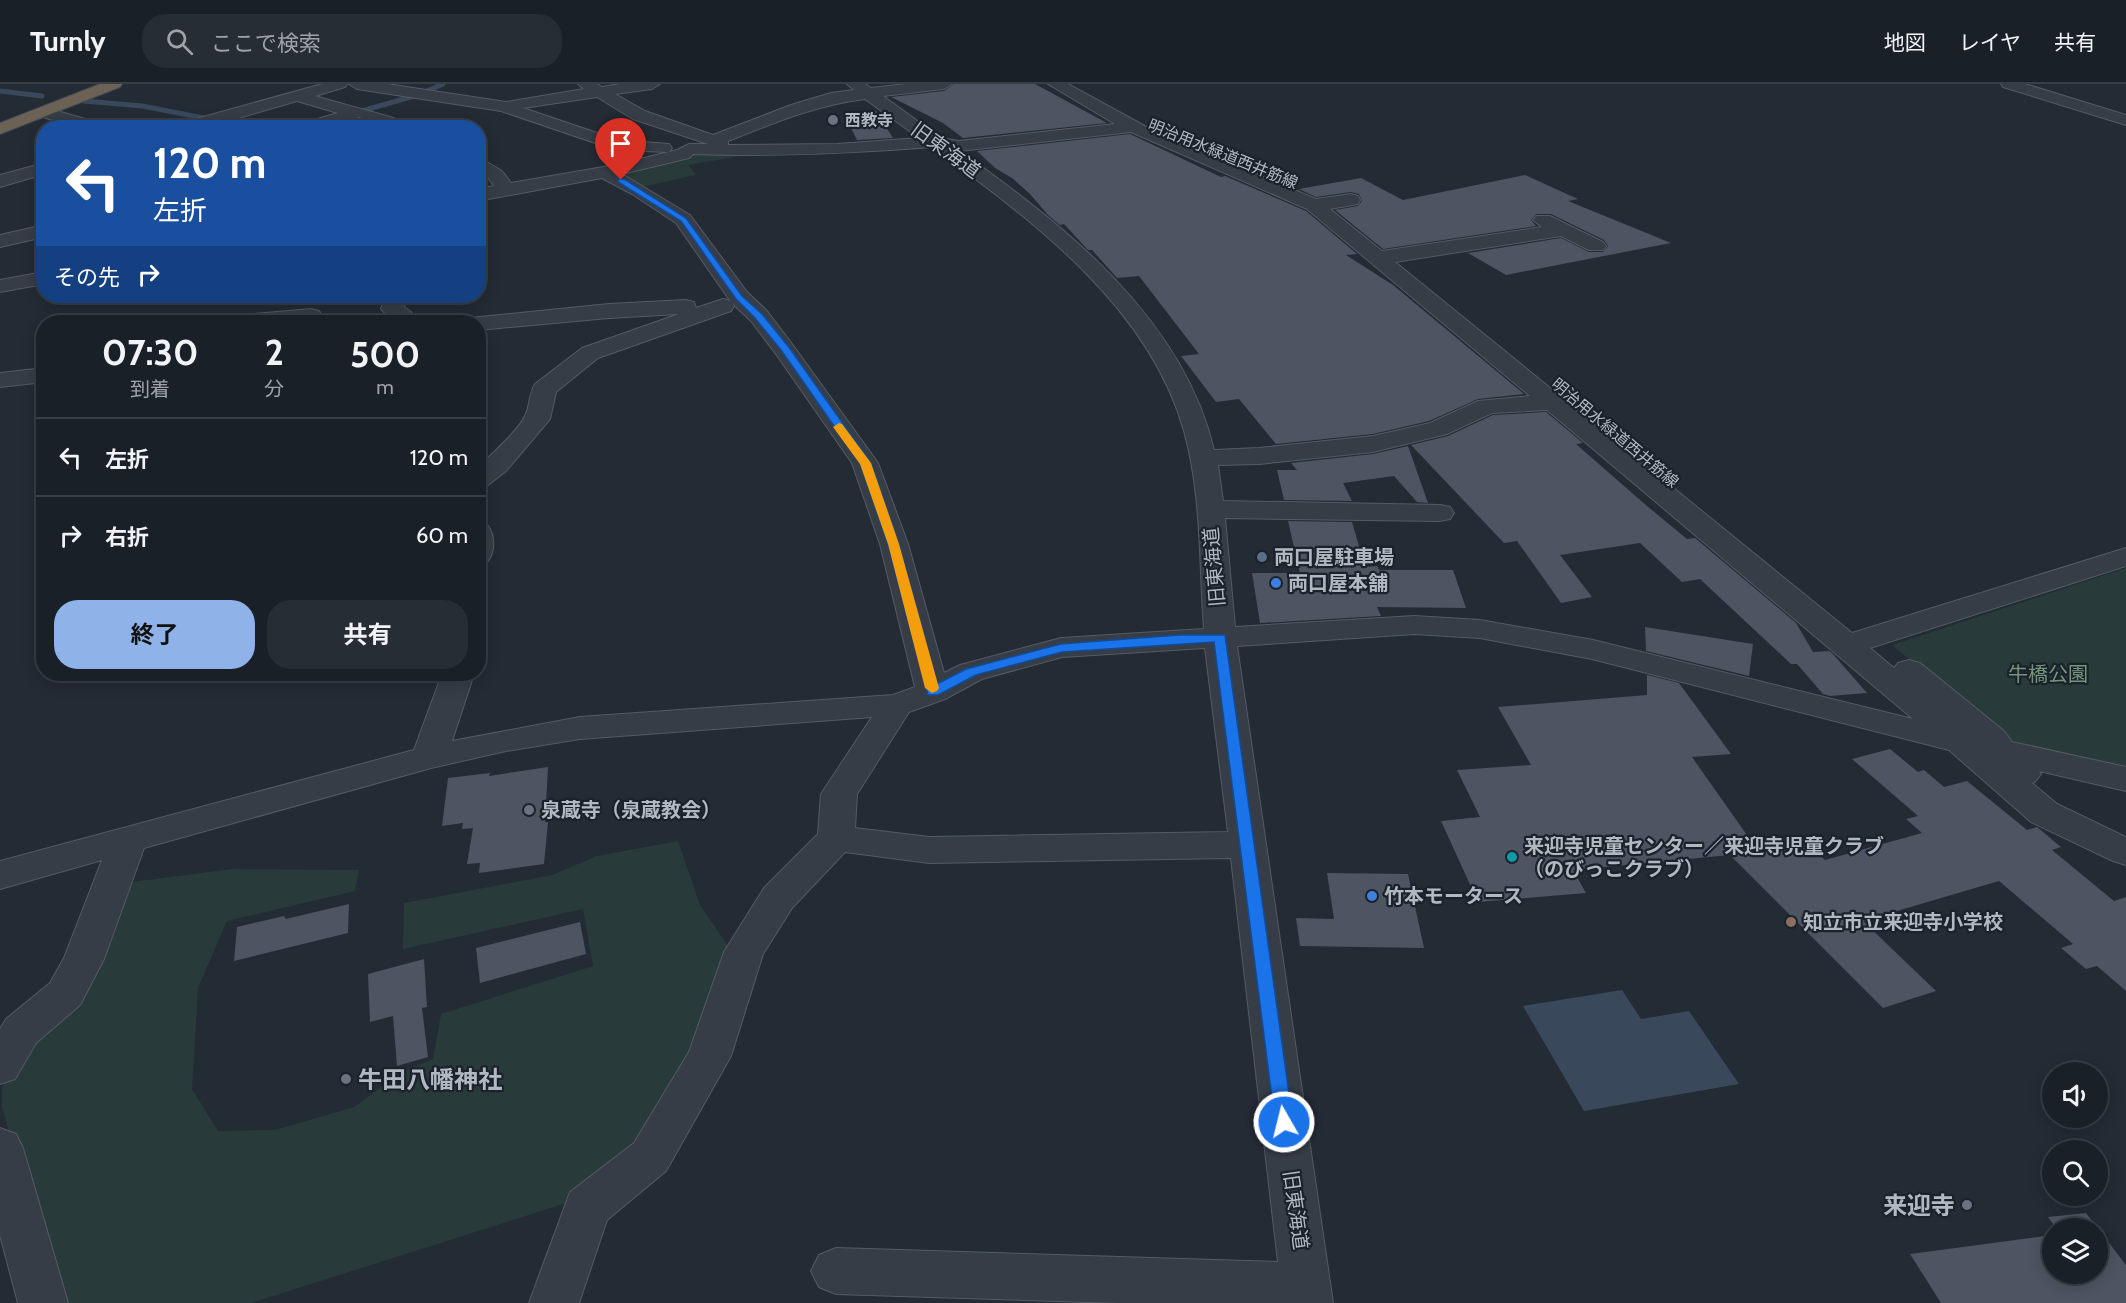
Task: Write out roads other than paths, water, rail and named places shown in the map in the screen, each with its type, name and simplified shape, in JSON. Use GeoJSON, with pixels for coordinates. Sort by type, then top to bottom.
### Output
{"type":"FeatureCollection","features":[{"type":"Feature","properties":{"kind":"highway"},"geometry":{"type":"LineString","coordinates":[[0,118],[89,84]]}},
{"type":"Feature","properties":{"kind":"highway"},"geometry":{"type":"LineString","coordinates":[[0,129],[114,84]]}},
{"type":"Feature","properties":{"kind":"street"},"geometry":{"type":"LineString","coordinates":[[212,120],[339,84]]}},
{"type":"Feature","properties":{"kind":"street"},"geometry":{"type":"LineString","coordinates":[[357,84],[504,106],[616,145],[689,149],[718,145],[837,149],[935,142],[959,146],[1133,127]]}},
{"type":"Feature","properties":{"kind":"street"},"geometry":{"type":"LineString","coordinates":[[504,106],[593,88],[652,84]]}},
{"type":"Feature","properties":{"kind":"street"},"geometry":{"type":"LineString","coordinates":[[593,88],[639,115],[718,145],[796,108],[861,88],[944,84]]}},
{"type":"Feature","properties":{"kind":"street"},"geometry":{"type":"LineString","coordinates":[[1056,84],[1133,127],[1333,203]]}},
{"type":"Feature","properties":{"kind":"street","name":"明治用水緑道西井筋線"},"geometry":{"type":"LineString","coordinates":[[1072,84],[1132,117],[1332,199],[1333,203],[1350,218],[1368,229],[1387,256],[1490,329],[1530,366],[1552,379],[1736,534],[1759,549],[1858,641],[1992,739],[2007,761],[2050,796],[2126,831]]}},
{"type":"Feature","properties":{"kind":"street"},"geometry":{"type":"LineString","coordinates":[[2009,84],[2126,120]]}},
{"type":"Feature","properties":{"kind":"street","name":"旧東海道"},"geometry":{"type":"LineString","coordinates":[[861,88],[1054,231],[1115,291],[1144,328],[1173,372],[1195,425],[1204,458],[1220,638],[1307,1295]]}},
{"type":"Feature","properties":{"kind":"street"},"geometry":{"type":"LineString","coordinates":[[298,96],[379,120]]}},
{"type":"Feature","properties":{"kind":"street"},"geometry":{"type":"LineString","coordinates":[[43,112],[70,120]]}},
{"type":"Feature","properties":{"kind":"street"},"geometry":{"type":"LineString","coordinates":[[332,120],[355,113]]}},
{"type":"Feature","properties":{"kind":"street"},"geometry":{"type":"LineString","coordinates":[[486,193],[683,154],[689,149]]}},
{"type":"Feature","properties":{"kind":"street"},"geometry":{"type":"LineString","coordinates":[[486,168],[496,175],[505,189]]}},
{"type":"Feature","properties":{"kind":"street"},"geometry":{"type":"LineString","coordinates":[[0,182],[36,171]]}},
{"type":"Feature","properties":{"kind":"street"},"geometry":{"type":"LineString","coordinates":[[603,171],[639,189],[684,219],[731,302]]}},
{"type":"Feature","properties":{"kind":"street"},"geometry":{"type":"LineString","coordinates":[[1536,216],[1596,246]]}},
{"type":"Feature","properties":{"kind":"street"},"geometry":{"type":"LineString","coordinates":[[1387,256],[1564,230]]}},
{"type":"Feature","properties":{"kind":"street"},"geometry":{"type":"LineString","coordinates":[[0,241],[36,233]]}},
{"type":"Feature","properties":{"kind":"street"},"geometry":{"type":"LineString","coordinates":[[1387,256],[1554,402],[1858,641],[1957,741],[2044,813],[2126,852]]}},
{"type":"Feature","properties":{"kind":"street"},"geometry":{"type":"LineString","coordinates":[[0,286],[36,279]]}},
{"type":"Feature","properties":{"kind":"street"},"geometry":{"type":"LineString","coordinates":[[486,473],[497,465],[537,419],[544,389],[590,353],[731,302]]}},
{"type":"Feature","properties":{"kind":"street"},"geometry":{"type":"LineString","coordinates":[[486,322],[731,302],[759,316],[865,463],[894,544],[933,692]]}},
{"type":"Feature","properties":{"kind":"street"},"geometry":{"type":"LineString","coordinates":[[394,303],[392,309],[401,315]]}},
{"type":"Feature","properties":{"kind":"street"},"geometry":{"type":"LineString","coordinates":[[0,380],[36,376]]}},
{"type":"Feature","properties":{"kind":"street"},"geometry":{"type":"LineString","coordinates":[[1204,458],[1258,456],[1373,444],[1438,429],[1487,406],[1554,402]]}},
{"type":"Feature","properties":{"kind":"street"},"geometry":{"type":"LineString","coordinates":[[1209,509],[1440,513]]}},
{"type":"Feature","properties":{"kind":"street"},"geometry":{"type":"LineString","coordinates":[[1858,641],[2126,557]]}},
{"type":"Feature","properties":{"kind":"street"},"geometry":{"type":"LineString","coordinates":[[0,875],[429,757],[506,740],[580,728],[897,705],[933,692],[971,672],[1061,648],[1414,625],[1480,629],[1593,650],[1957,741],[2126,779]]}},
{"type":"Feature","properties":{"kind":"street"},"geometry":{"type":"LineString","coordinates":[[429,757],[456,681]]}},
{"type":"Feature","properties":{"kind":"street"},"geometry":{"type":"LineString","coordinates":[[554,1303],[587,1206],[650,1157],[709,1056],[744,952],[778,898],[836,838],[839,794],[897,705]]}},
{"type":"Feature","properties":{"kind":"street"},"geometry":{"type":"LineString","coordinates":[[836,838],[929,850],[1248,845]]}},
{"type":"Feature","properties":{"kind":"street"},"geometry":{"type":"LineString","coordinates":[[0,1066],[21,1031],[65,994],[84,959],[128,840]]}},
{"type":"Feature","properties":{"kind":"street"},"geometry":{"type":"LineString","coordinates":[[0,1148],[43,1303]]}},
{"type":"Feature","properties":{"kind":"street"},"geometry":{"type":"LineString","coordinates":[[837,1271],[1307,1295]]}},
{"type":"Feature","properties":{"kind":"water"},"geometry":{"type":"Polygon","coordinates":[[[1622,990],[1641,1019],[1689,1011],[1739,1084],[1584,1111],[1523,1006],[1622,990]]]}},
{"type":"Feature","properties":{"kind":"waterway"},"geometry":{"type":"LineString","coordinates":[[427,91],[443,84]]}},
{"type":"Feature","properties":{"kind":"waterway"},"geometry":{"type":"LineString","coordinates":[[0,91],[42,96]]}},
{"type":"Feature","properties":{"kind":"waterway"},"geometry":{"type":"LineString","coordinates":[[355,113],[414,96]]}},
{"type":"Feature","properties":{"kind":"waterway"},"geometry":{"type":"LineString","coordinates":[[84,101],[142,106],[209,119]]}},
{"type":"Feature","properties":{"kind":"place","name":"西教寺"},"geometry":{"type":"Point","coordinates":[833,120]}},
{"type":"Feature","properties":{"kind":"place","name":"両口屋駐車場"},"geometry":{"type":"Point","coordinates":[1262,557]}},
{"type":"Feature","properties":{"kind":"place","name":"両口屋本舗"},"geometry":{"type":"Point","coordinates":[1276,583]}},
{"type":"Feature","properties":{"kind":"place","name":"泉蔵寺（泉蔵教会）"},"geometry":{"type":"Point","coordinates":[529,810]}},
{"type":"Feature","properties":{"kind":"place","name":"来迎寺児童センター／来迎寺児童クラブ （のびっこクラブ）"},"geometry":{"type":"Point","coordinates":[1512,857]}},
{"type":"Feature","properties":{"kind":"place","name":"竹本モータース"},"geometry":{"type":"Point","coordinates":[1372,896]}},
{"type":"Feature","properties":{"kind":"place","name":"知立市立来迎寺小学校"},"geometry":{"type":"Point","coordinates":[1791,922]}},
{"type":"Feature","properties":{"kind":"place","name":"牛田八幡神社"},"geometry":{"type":"Point","coordinates":[346,1079]}},
{"type":"Feature","properties":{"kind":"place","name":"来迎寺"},"geometry":{"type":"Point","coordinates":[1967,1205]}},
{"type":"Feature","properties":{"kind":"park label","name":"牛橋公園"},"geometry":{"type":"Point","coordinates":[2048,674]}}]}
